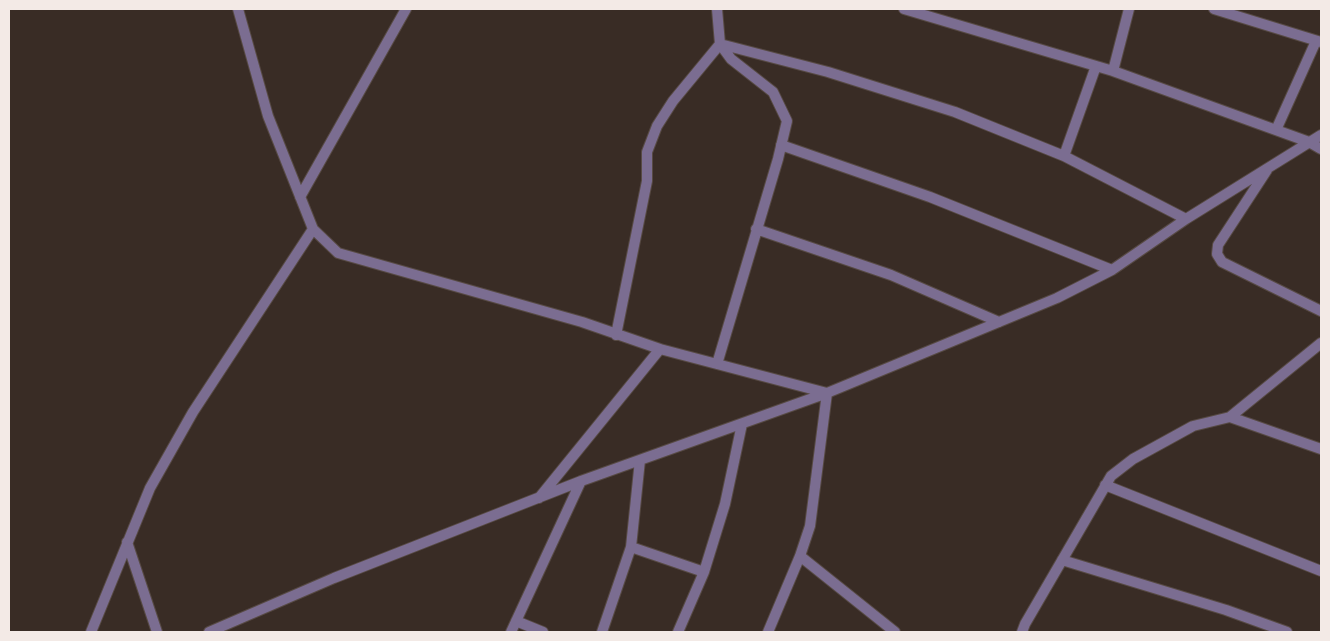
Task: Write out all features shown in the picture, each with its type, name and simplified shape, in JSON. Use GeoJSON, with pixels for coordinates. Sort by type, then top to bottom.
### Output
{"type":"FeatureCollection","features":[{"type":"Feature","properties":{"kind":"street"},"geometry":{"type":"LineString","coordinates":[[238,9],[268,116],[313,230],[338,253],[582,322],[660,349],[828,394]]}},
{"type":"Feature","properties":{"kind":"street"},"geometry":{"type":"LineString","coordinates":[[300,197],[406,9]]}},
{"type":"Feature","properties":{"kind":"street"},"geometry":{"type":"LineString","coordinates":[[717,9],[720,44],[731,60],[773,92],[787,122],[717,364]]}},
{"type":"Feature","properties":{"kind":"street"},"geometry":{"type":"LineString","coordinates":[[904,9],[1113,71],[1309,142],[1321,149]]}},
{"type":"Feature","properties":{"kind":"street"},"geometry":{"type":"LineString","coordinates":[[1113,71],[1129,9]]}},
{"type":"Feature","properties":{"kind":"street"},"geometry":{"type":"LineString","coordinates":[[1214,9],[1318,42],[1276,130]]}},
{"type":"Feature","properties":{"kind":"street"},"geometry":{"type":"LineString","coordinates":[[720,44],[828,72],[937,106],[1064,156],[1186,219]]}},
{"type":"Feature","properties":{"kind":"street"},"geometry":{"type":"LineString","coordinates":[[616,335],[647,181],[647,152],[657,126],[674,101],[720,44]]}},
{"type":"Feature","properties":{"kind":"street"},"geometry":{"type":"LineString","coordinates":[[1064,156],[1096,66]]}},
{"type":"Feature","properties":{"kind":"street"},"geometry":{"type":"LineString","coordinates":[[209,632],[334,578],[581,481],[828,394],[999,322],[1112,270],[1186,219],[1321,135]]}},
{"type":"Feature","properties":{"kind":"street"},"geometry":{"type":"LineString","coordinates":[[781,145],[930,197],[1112,270]]}},
{"type":"Feature","properties":{"kind":"street"},"geometry":{"type":"LineString","coordinates":[[1269,167],[1218,246],[1217,254],[1222,262],[1321,311]]}},
{"type":"Feature","properties":{"kind":"street"},"geometry":{"type":"LineString","coordinates":[[756,229],[891,276],[999,322]]}},
{"type":"Feature","properties":{"kind":"street"},"geometry":{"type":"LineString","coordinates":[[91,632],[150,488],[193,412],[313,230]]}},
{"type":"Feature","properties":{"kind":"street"},"geometry":{"type":"LineString","coordinates":[[1022,632],[1024,624],[1111,476],[1133,460],[1192,426],[1230,417],[1321,343]]}},
{"type":"Feature","properties":{"kind":"street"},"geometry":{"type":"LineString","coordinates":[[538,498],[660,349]]}},
{"type":"Feature","properties":{"kind":"street"},"geometry":{"type":"LineString","coordinates":[[768,632],[800,556],[810,526],[828,394]]}},
{"type":"Feature","properties":{"kind":"street"},"geometry":{"type":"LineString","coordinates":[[1230,417],[1321,449]]}},
{"type":"Feature","properties":{"kind":"street"},"geometry":{"type":"LineString","coordinates":[[678,632],[704,572],[725,504],[742,424]]}},
{"type":"Feature","properties":{"kind":"street"},"geometry":{"type":"LineString","coordinates":[[602,632],[631,548],[640,460]]}},
{"type":"Feature","properties":{"kind":"street"},"geometry":{"type":"LineString","coordinates":[[511,632],[581,481]]}},
{"type":"Feature","properties":{"kind":"street"},"geometry":{"type":"LineString","coordinates":[[1105,485],[1321,571]]}},
{"type":"Feature","properties":{"kind":"street"},"geometry":{"type":"LineString","coordinates":[[127,542],[157,632]]}},
{"type":"Feature","properties":{"kind":"street"},"geometry":{"type":"LineString","coordinates":[[631,548],[704,572]]}},
{"type":"Feature","properties":{"kind":"street"},"geometry":{"type":"LineString","coordinates":[[800,556],[895,632]]}},
{"type":"Feature","properties":{"kind":"street"},"geometry":{"type":"LineString","coordinates":[[1062,560],[1226,610],[1287,632]]}},
{"type":"Feature","properties":{"kind":"street"},"geometry":{"type":"LineString","coordinates":[[516,621],[543,632]]}}]}
